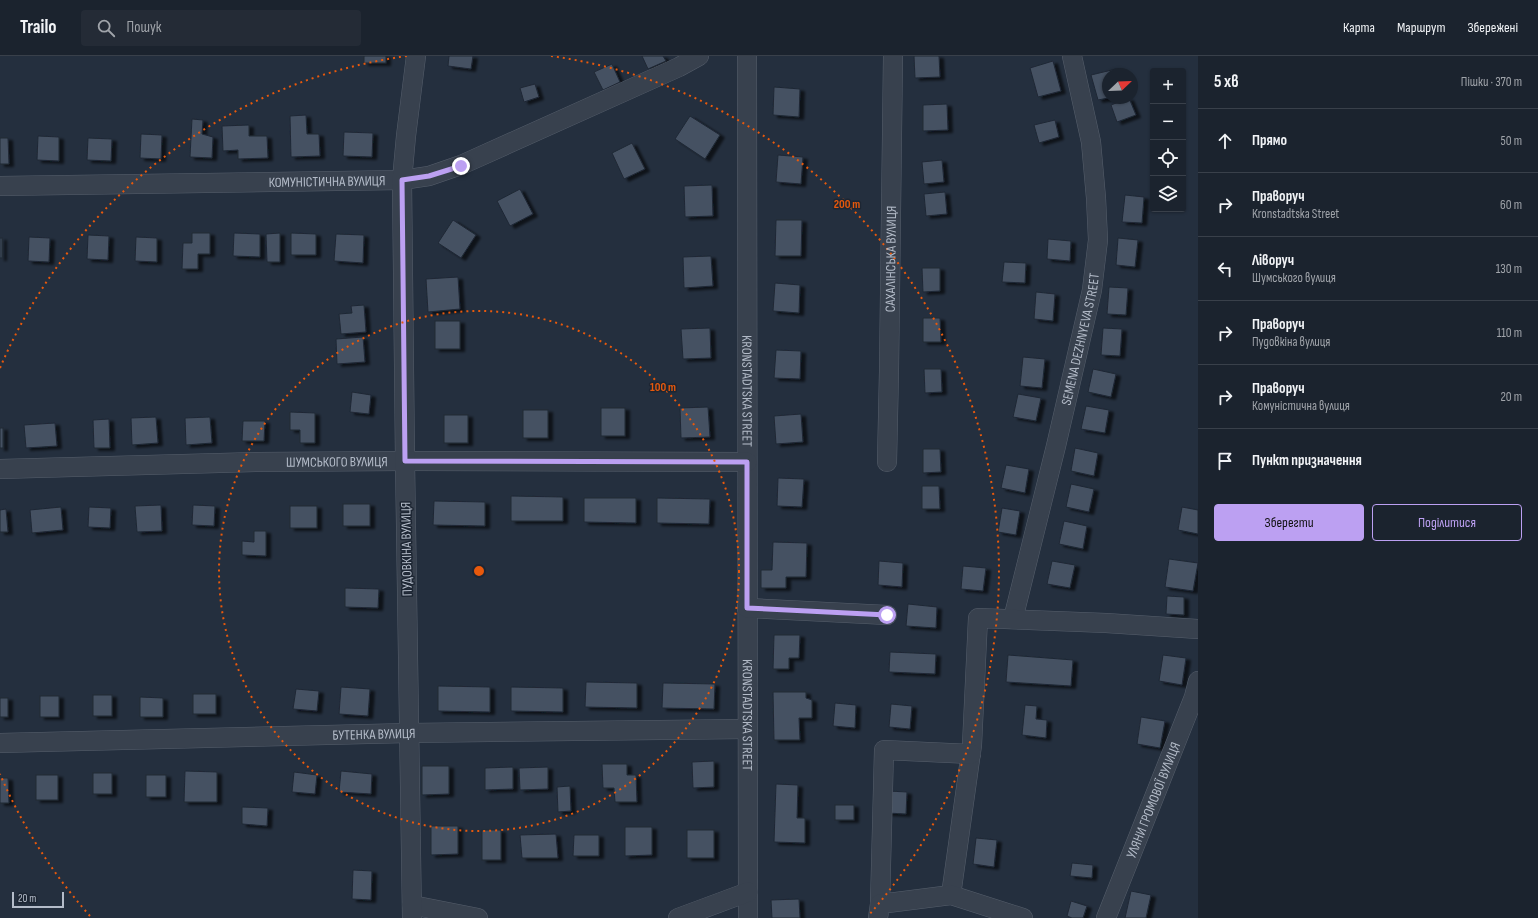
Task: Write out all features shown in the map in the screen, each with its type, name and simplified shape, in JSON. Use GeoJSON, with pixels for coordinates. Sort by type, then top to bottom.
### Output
{"type":"FeatureCollection","features":[{"type":"Feature","properties":{"kind":"street","name":"ПУДОВКІНА ВУЛИЦЯ"},"geometry":{"type":"LineString","coordinates":[[412,912],[402,180],[416,56]]}},
{"type":"Feature","properties":{"kind":"street","name":"КОМУНІСТИЧНА ВУЛИЦЯ"},"geometry":{"type":"LineString","coordinates":[[0,186],[402,180],[429,176],[461,166],[679,67],[699,56]]}},
{"type":"Feature","properties":{"kind":"street","name":"KRONSTADTSKA STREET"},"geometry":{"type":"LineString","coordinates":[[746,56],[748,918]]}},
{"type":"Feature","properties":{"kind":"street","name":"САХАЛІНСЬКА ВУЛИЦЯ"},"geometry":{"type":"LineString","coordinates":[[887,462],[893,56]]}},
{"type":"Feature","properties":{"kind":"street","name":"SEMENA DEZHNYEVA STREET"},"geometry":{"type":"LineString","coordinates":[[1013,619],[1056,446],[1092,290],[1098,240],[1091,142],[1072,56]]}},
{"type":"Feature","properties":{"kind":"street","name":"ШУМСЬКОГО ВУЛИЦЯ"},"geometry":{"type":"LineString","coordinates":[[0,469],[258,462],[747,462]]}},
{"type":"Feature","properties":{"kind":"street"},"geometry":{"type":"LineString","coordinates":[[747,608],[887,615]]}},
{"type":"Feature","properties":{"kind":"street"},"geometry":{"type":"LineString","coordinates":[[951,896],[971,754],[978,618],[1198,629]]}},
{"type":"Feature","properties":{"kind":"street","name":"УЛЯНИ ГРОМОВОЇ ВУЛИЦЯ"},"geometry":{"type":"LineString","coordinates":[[1106,918],[1194,697],[1198,681]]}},
{"type":"Feature","properties":{"kind":"street","name":"БУТЕНКА ВУЛИЦЯ"},"geometry":{"type":"LineString","coordinates":[[0,743],[409,733],[748,728]]}},
{"type":"Feature","properties":{"kind":"street"},"geometry":{"type":"LineString","coordinates":[[971,754],[884,750],[879,911],[951,896],[1023,918]]}},
{"type":"Feature","properties":{"kind":"street"},"geometry":{"type":"LineString","coordinates":[[678,918],[748,892]]}},
{"type":"Feature","properties":{"kind":"street"},"geometry":{"type":"LineString","coordinates":[[412,912],[478,918]]}},
{"type":"Feature","properties":{"kind":"building"},"geometry":{"type":"Polygon","coordinates":[[[364,56],[386,56],[386,63],[364,63],[364,56]]]}},
{"type":"Feature","properties":{"kind":"building"},"geometry":{"type":"Polygon","coordinates":[[[449,56],[473,56],[471,69],[448,66],[449,56]]]}},
{"type":"Feature","properties":{"kind":"building"},"geometry":{"type":"Polygon","coordinates":[[[642,56],[663,56],[666,61],[648,69],[642,56]]]}},
{"type":"Feature","properties":{"kind":"building"},"geometry":{"type":"Polygon","coordinates":[[[914,56],[939,56],[940,77],[915,78],[914,56]]]}},
{"type":"Feature","properties":{"kind":"building"},"geometry":{"type":"Polygon","coordinates":[[[1053,61],[1061,91],[1038,97],[1030,68],[1053,61]]]}},
{"type":"Feature","properties":{"kind":"building"},"geometry":{"type":"Polygon","coordinates":[[[612,64],[620,82],[603,90],[594,72],[612,64]]]}},
{"type":"Feature","properties":{"kind":"building"},"geometry":{"type":"Polygon","coordinates":[[[1102,72],[1102,99],[1098,100],[1091,75],[1102,72]]]}},
{"type":"Feature","properties":{"kind":"building"},"geometry":{"type":"Polygon","coordinates":[[[535,84],[539,97],[524,102],[520,88],[535,84]]]}},
{"type":"Feature","properties":{"kind":"building"},"geometry":{"type":"Polygon","coordinates":[[[774,87],[800,89],[799,117],[773,115],[774,87]]]}},
{"type":"Feature","properties":{"kind":"building"},"geometry":{"type":"Polygon","coordinates":[[[947,104],[948,130],[923,131],[923,105],[947,104]]]}},
{"type":"Feature","properties":{"kind":"building"},"geometry":{"type":"Polygon","coordinates":[[[1131,104],[1136,115],[1117,122],[1111,105],[1131,104]]]}},
{"type":"Feature","properties":{"kind":"building"},"geometry":{"type":"Polygon","coordinates":[[[306,115],[307,134],[319,134],[320,156],[291,157],[290,116],[306,115]]]}},
{"type":"Feature","properties":{"kind":"building"},"geometry":{"type":"Polygon","coordinates":[[[690,116],[720,135],[705,159],[675,139],[690,116]]]}},
{"type":"Feature","properties":{"kind":"building"},"geometry":{"type":"Polygon","coordinates":[[[192,119],[203,120],[202,134],[213,137],[212,158],[190,157],[192,119]]]}},
{"type":"Feature","properties":{"kind":"building"},"geometry":{"type":"Polygon","coordinates":[[[1055,120],[1059,137],[1039,143],[1034,125],[1055,120]]]}},
{"type":"Feature","properties":{"kind":"building"},"geometry":{"type":"Polygon","coordinates":[[[249,125],[249,136],[267,136],[268,158],[238,159],[238,150],[223,151],[222,126],[249,125]]]}},
{"type":"Feature","properties":{"kind":"building"},"geometry":{"type":"Polygon","coordinates":[[[344,132],[373,133],[372,157],[343,156],[344,132]]]}},
{"type":"Feature","properties":{"kind":"building"},"geometry":{"type":"Polygon","coordinates":[[[141,134],[162,135],[161,159],[140,158],[141,134]]]}},
{"type":"Feature","properties":{"kind":"building"},"geometry":{"type":"Polygon","coordinates":[[[38,136],[59,137],[59,161],[37,160],[38,136]]]}},
{"type":"Feature","properties":{"kind":"building"},"geometry":{"type":"Polygon","coordinates":[[[0,138],[8,138],[9,164],[0,164],[0,138]]]}},
{"type":"Feature","properties":{"kind":"building"},"geometry":{"type":"Polygon","coordinates":[[[88,138],[112,139],[111,161],[87,160],[88,138]]]}},
{"type":"Feature","properties":{"kind":"building"},"geometry":{"type":"Polygon","coordinates":[[[632,143],[645,169],[624,179],[612,153],[632,143]]]}},
{"type":"Feature","properties":{"kind":"building"},"geometry":{"type":"Polygon","coordinates":[[[778,155],[803,157],[801,184],[776,182],[778,155]]]}},
{"type":"Feature","properties":{"kind":"building"},"geometry":{"type":"Polygon","coordinates":[[[942,160],[944,182],[924,184],[922,162],[942,160]]]}},
{"type":"Feature","properties":{"kind":"building"},"geometry":{"type":"Polygon","coordinates":[[[712,185],[713,216],[685,217],[684,186],[712,185]]]}},
{"type":"Feature","properties":{"kind":"building"},"geometry":{"type":"Polygon","coordinates":[[[520,189],[533,214],[510,226],[497,201],[520,189]]]}},
{"type":"Feature","properties":{"kind":"building"},"geometry":{"type":"Polygon","coordinates":[[[945,192],[947,214],[926,216],[924,194],[945,192]]]}},
{"type":"Feature","properties":{"kind":"building"},"geometry":{"type":"Polygon","coordinates":[[[1125,195],[1144,197],[1142,223],[1122,222],[1125,195]]]}},
{"type":"Feature","properties":{"kind":"building"},"geometry":{"type":"Polygon","coordinates":[[[453,220],[476,235],[461,258],[438,243],[453,220]]]}},
{"type":"Feature","properties":{"kind":"building"},"geometry":{"type":"Polygon","coordinates":[[[776,220],[802,220],[801,256],[775,256],[776,220]]]}},
{"type":"Feature","properties":{"kind":"building"},"geometry":{"type":"Polygon","coordinates":[[[192,233],[210,233],[210,254],[198,254],[198,269],[182,269],[183,243],[192,243],[192,233]]]}},
{"type":"Feature","properties":{"kind":"building"},"geometry":{"type":"Polygon","coordinates":[[[234,233],[260,234],[260,257],[233,256],[234,233]]]}},
{"type":"Feature","properties":{"kind":"building"},"geometry":{"type":"Polygon","coordinates":[[[280,233],[280,262],[267,262],[266,234],[280,233]]]}},
{"type":"Feature","properties":{"kind":"building"},"geometry":{"type":"Polygon","coordinates":[[[291,233],[316,234],[316,255],[291,255],[291,233]]]}},
{"type":"Feature","properties":{"kind":"building"},"geometry":{"type":"Polygon","coordinates":[[[336,234],[364,235],[363,263],[334,261],[336,234]]]}},
{"type":"Feature","properties":{"kind":"building"},"geometry":{"type":"Polygon","coordinates":[[[88,235],[109,236],[108,260],[87,259],[88,235]]]}},
{"type":"Feature","properties":{"kind":"building"},"geometry":{"type":"Polygon","coordinates":[[[29,237],[50,238],[49,262],[28,261],[29,237]]]}},
{"type":"Feature","properties":{"kind":"building"},"geometry":{"type":"Polygon","coordinates":[[[136,237],[157,238],[157,262],[135,261],[136,237]]]}},
{"type":"Feature","properties":{"kind":"building"},"geometry":{"type":"Polygon","coordinates":[[[0,238],[2,238],[2,258],[0,258],[0,238]]]}},
{"type":"Feature","properties":{"kind":"building"},"geometry":{"type":"Polygon","coordinates":[[[1118,238],[1138,240],[1135,267],[1116,265],[1118,238]]]}},
{"type":"Feature","properties":{"kind":"building"},"geometry":{"type":"Polygon","coordinates":[[[1048,239],[1071,241],[1070,261],[1047,259],[1048,239]]]}},
{"type":"Feature","properties":{"kind":"building"},"geometry":{"type":"Polygon","coordinates":[[[711,256],[713,286],[684,288],[683,257],[711,256]]]}},
{"type":"Feature","properties":{"kind":"building"},"geometry":{"type":"Polygon","coordinates":[[[1004,262],[1026,263],[1025,283],[1002,282],[1004,262]]]}},
{"type":"Feature","properties":{"kind":"building"},"geometry":{"type":"Polygon","coordinates":[[[922,268],[940,268],[940,291],[923,292],[922,268]]]}},
{"type":"Feature","properties":{"kind":"building"},"geometry":{"type":"Polygon","coordinates":[[[458,277],[460,309],[428,312],[426,279],[458,277]]]}},
{"type":"Feature","properties":{"kind":"building"},"geometry":{"type":"Polygon","coordinates":[[[775,283],[800,285],[799,313],[773,311],[775,283]]]}},
{"type":"Feature","properties":{"kind":"building"},"geometry":{"type":"Polygon","coordinates":[[[1109,287],[1128,288],[1126,315],[1107,314],[1109,287]]]}},
{"type":"Feature","properties":{"kind":"building"},"geometry":{"type":"Polygon","coordinates":[[[1036,292],[1055,294],[1053,321],[1034,319],[1036,292]]]}},
{"type":"Feature","properties":{"kind":"building"},"geometry":{"type":"Polygon","coordinates":[[[364,305],[366,332],[341,334],[339,314],[352,313],[351,306],[364,305]]]}},
{"type":"Feature","properties":{"kind":"building"},"geometry":{"type":"Polygon","coordinates":[[[923,318],[940,318],[941,342],[923,342],[923,318]]]}},
{"type":"Feature","properties":{"kind":"building"},"geometry":{"type":"Polygon","coordinates":[[[435,321],[460,321],[460,349],[435,349],[435,321]]]}},
{"type":"Feature","properties":{"kind":"building"},"geometry":{"type":"Polygon","coordinates":[[[710,328],[711,358],[683,359],[681,329],[710,328]]]}},
{"type":"Feature","properties":{"kind":"building"},"geometry":{"type":"Polygon","coordinates":[[[1103,328],[1122,329],[1120,356],[1101,355],[1103,328]]]}},
{"type":"Feature","properties":{"kind":"building"},"geometry":{"type":"Polygon","coordinates":[[[363,337],[365,362],[337,364],[336,339],[363,337]]]}},
{"type":"Feature","properties":{"kind":"building"},"geometry":{"type":"Polygon","coordinates":[[[776,350],[801,351],[800,379],[774,378],[776,350]]]}},
{"type":"Feature","properties":{"kind":"building"},"geometry":{"type":"Polygon","coordinates":[[[1023,357],[1045,359],[1042,388],[1020,386],[1023,357]]]}},
{"type":"Feature","properties":{"kind":"building"},"geometry":{"type":"Polygon","coordinates":[[[924,369],[941,369],[942,392],[925,393],[924,369]]]}},
{"type":"Feature","properties":{"kind":"building"},"geometry":{"type":"Polygon","coordinates":[[[1093,369],[1116,374],[1111,397],[1088,392],[1093,369]]]}},
{"type":"Feature","properties":{"kind":"building"},"geometry":{"type":"Polygon","coordinates":[[[352,392],[371,395],[369,414],[350,412],[352,392]]]}},
{"type":"Feature","properties":{"kind":"building"},"geometry":{"type":"Polygon","coordinates":[[[1018,394],[1041,398],[1036,421],[1013,417],[1018,394]]]}},
{"type":"Feature","properties":{"kind":"building"},"geometry":{"type":"Polygon","coordinates":[[[1086,406],[1109,410],[1105,433],[1081,429],[1086,406]]]}},
{"type":"Feature","properties":{"kind":"building"},"geometry":{"type":"Polygon","coordinates":[[[708,407],[710,437],[681,438],[680,408],[708,407]]]}},
{"type":"Feature","properties":{"kind":"building"},"geometry":{"type":"Polygon","coordinates":[[[601,408],[625,408],[625,436],[601,436],[601,408]]]}},
{"type":"Feature","properties":{"kind":"building"},"geometry":{"type":"Polygon","coordinates":[[[523,410],[548,410],[548,438],[523,438],[523,410]]]}},
{"type":"Feature","properties":{"kind":"building"},"geometry":{"type":"Polygon","coordinates":[[[290,412],[315,413],[315,443],[300,443],[300,430],[290,430],[290,412]]]}},
{"type":"Feature","properties":{"kind":"building"},"geometry":{"type":"Polygon","coordinates":[[[801,414],[803,442],[776,444],[774,416],[801,414]]]}},
{"type":"Feature","properties":{"kind":"building"},"geometry":{"type":"Polygon","coordinates":[[[444,415],[468,415],[468,443],[444,443],[444,415]]]}},
{"type":"Feature","properties":{"kind":"building"},"geometry":{"type":"Polygon","coordinates":[[[156,417],[158,443],[132,445],[131,418],[156,417]]]}},
{"type":"Feature","properties":{"kind":"building"},"geometry":{"type":"Polygon","coordinates":[[[210,417],[212,443],[186,445],[185,418],[210,417]]]}},
{"type":"Feature","properties":{"kind":"building"},"geometry":{"type":"Polygon","coordinates":[[[109,419],[110,448],[94,448],[93,420],[109,419]]]}},
{"type":"Feature","properties":{"kind":"building"},"geometry":{"type":"Polygon","coordinates":[[[243,421],[265,421],[264,441],[242,441],[243,421]]]}},
{"type":"Feature","properties":{"kind":"building"},"geometry":{"type":"Polygon","coordinates":[[[55,423],[57,446],[26,448],[24,425],[55,423]]]}},
{"type":"Feature","properties":{"kind":"building"},"geometry":{"type":"Polygon","coordinates":[[[0,428],[3,428],[3,448],[0,448],[0,428]]]}},
{"type":"Feature","properties":{"kind":"building"},"geometry":{"type":"Polygon","coordinates":[[[1075,448],[1098,453],[1094,476],[1071,471],[1075,448]]]}},
{"type":"Feature","properties":{"kind":"building"},"geometry":{"type":"Polygon","coordinates":[[[923,449],[940,449],[941,472],[923,473],[923,449]]]}},
{"type":"Feature","properties":{"kind":"building"},"geometry":{"type":"Polygon","coordinates":[[[1006,465],[1029,469],[1025,493],[1001,488],[1006,465]]]}},
{"type":"Feature","properties":{"kind":"building"},"geometry":{"type":"Polygon","coordinates":[[[778,478],[804,479],[802,507],[777,506],[778,478]]]}},
{"type":"Feature","properties":{"kind":"building"},"geometry":{"type":"Polygon","coordinates":[[[1071,484],[1094,489],[1089,512],[1066,507],[1071,484]]]}},
{"type":"Feature","properties":{"kind":"building"},"geometry":{"type":"Polygon","coordinates":[[[922,486],[939,486],[940,509],[922,509],[922,486]]]}},
{"type":"Feature","properties":{"kind":"building"},"geometry":{"type":"Polygon","coordinates":[[[511,496],[563,497],[563,521],[511,521],[511,496]]]}},
{"type":"Feature","properties":{"kind":"building"},"geometry":{"type":"Polygon","coordinates":[[[584,498],[636,498],[636,523],[584,522],[584,498]]]}},
{"type":"Feature","properties":{"kind":"building"},"geometry":{"type":"Polygon","coordinates":[[[657,498],[710,499],[709,524],[657,523],[657,498]]]}},
{"type":"Feature","properties":{"kind":"building"},"geometry":{"type":"Polygon","coordinates":[[[434,501],[485,502],[485,526],[433,525],[434,501]]]}},
{"type":"Feature","properties":{"kind":"building"},"geometry":{"type":"Polygon","coordinates":[[[343,504],[370,504],[370,526],[343,526],[343,504]]]}},
{"type":"Feature","properties":{"kind":"building"},"geometry":{"type":"Polygon","coordinates":[[[161,505],[162,531],[137,532],[135,506],[161,505]]]}},
{"type":"Feature","properties":{"kind":"building"},"geometry":{"type":"Polygon","coordinates":[[[193,505],[215,506],[214,526],[192,525],[193,505]]]}},
{"type":"Feature","properties":{"kind":"building"},"geometry":{"type":"Polygon","coordinates":[[[290,506],[317,506],[317,528],[290,528],[290,506]]]}},
{"type":"Feature","properties":{"kind":"building"},"geometry":{"type":"Polygon","coordinates":[[[61,507],[63,530],[32,533],[30,510],[61,507]]]}},
{"type":"Feature","properties":{"kind":"building"},"geometry":{"type":"Polygon","coordinates":[[[89,507],[111,508],[110,528],[88,527],[89,507]]]}},
{"type":"Feature","properties":{"kind":"building"},"geometry":{"type":"Polygon","coordinates":[[[1182,507],[1198,510],[1198,534],[1178,530],[1182,507]]]}},
{"type":"Feature","properties":{"kind":"building"},"geometry":{"type":"Polygon","coordinates":[[[1002,508],[1020,511],[1016,535],[998,532],[1002,508]]]}},
{"type":"Feature","properties":{"kind":"building"},"geometry":{"type":"Polygon","coordinates":[[[6,509],[8,532],[0,532],[0,510],[6,509]]]}},
{"type":"Feature","properties":{"kind":"building"},"geometry":{"type":"Polygon","coordinates":[[[1064,521],[1087,526],[1083,549],[1059,544],[1064,521]]]}},
{"type":"Feature","properties":{"kind":"building"},"geometry":{"type":"Polygon","coordinates":[[[254,531],[266,531],[266,556],[242,555],[242,541],[254,542],[254,531]]]}},
{"type":"Feature","properties":{"kind":"building"},"geometry":{"type":"Polygon","coordinates":[[[773,542],[807,543],[806,577],[786,577],[786,588],[761,588],[761,570],[772,570],[773,542]]]}},
{"type":"Feature","properties":{"kind":"building"},"geometry":{"type":"Polygon","coordinates":[[[1169,559],[1198,563],[1193,591],[1165,587],[1169,559]]]}},
{"type":"Feature","properties":{"kind":"building"},"geometry":{"type":"Polygon","coordinates":[[[879,561],[903,563],[902,587],[878,585],[879,561]]]}},
{"type":"Feature","properties":{"kind":"building"},"geometry":{"type":"Polygon","coordinates":[[[1052,561],[1075,565],[1070,588],[1047,584],[1052,561]]]}},
{"type":"Feature","properties":{"kind":"building"},"geometry":{"type":"Polygon","coordinates":[[[963,566],[986,568],[983,591],[961,589],[963,566]]]}},
{"type":"Feature","properties":{"kind":"building"},"geometry":{"type":"Polygon","coordinates":[[[345,588],[379,589],[378,608],[345,607],[345,588]]]}},
{"type":"Feature","properties":{"kind":"building"},"geometry":{"type":"Polygon","coordinates":[[[1167,596],[1184,597],[1184,615],[1166,614],[1167,596]]]}},
{"type":"Feature","properties":{"kind":"building"},"geometry":{"type":"Polygon","coordinates":[[[908,604],[937,607],[936,628],[906,626],[908,604]]]}},
{"type":"Feature","properties":{"kind":"building"},"geometry":{"type":"Polygon","coordinates":[[[774,635],[800,635],[799,658],[789,658],[789,669],[773,669],[774,635]]]}},
{"type":"Feature","properties":{"kind":"building"},"geometry":{"type":"Polygon","coordinates":[[[890,652],[936,654],[935,674],[889,672],[890,652]]]}},
{"type":"Feature","properties":{"kind":"building"},"geometry":{"type":"Polygon","coordinates":[[[1008,655],[1073,660],[1071,686],[1006,682],[1008,655]]]}},
{"type":"Feature","properties":{"kind":"building"},"geometry":{"type":"Polygon","coordinates":[[[1163,655],[1186,658],[1182,685],[1159,681],[1163,655]]]}},
{"type":"Feature","properties":{"kind":"building"},"geometry":{"type":"Polygon","coordinates":[[[586,682],[637,683],[637,708],[585,707],[586,682]]]}},
{"type":"Feature","properties":{"kind":"building"},"geometry":{"type":"Polygon","coordinates":[[[663,683],[715,684],[714,709],[662,708],[663,683]]]}},
{"type":"Feature","properties":{"kind":"building"},"geometry":{"type":"Polygon","coordinates":[[[438,686],[490,687],[490,712],[438,711],[438,686]]]}},
{"type":"Feature","properties":{"kind":"building"},"geometry":{"type":"Polygon","coordinates":[[[341,687],[370,689],[368,716],[339,714],[341,687]]]}},
{"type":"Feature","properties":{"kind":"building"},"geometry":{"type":"Polygon","coordinates":[[[511,687],[563,688],[563,712],[511,711],[511,687]]]}},
{"type":"Feature","properties":{"kind":"building"},"geometry":{"type":"Polygon","coordinates":[[[296,689],[319,691],[317,711],[293,709],[296,689]]]}},
{"type":"Feature","properties":{"kind":"building"},"geometry":{"type":"Polygon","coordinates":[[[773,692],[806,692],[806,698],[812,700],[812,718],[799,718],[800,740],[774,740],[773,692]]]}},
{"type":"Feature","properties":{"kind":"building"},"geometry":{"type":"Polygon","coordinates":[[[193,694],[216,694],[216,714],[193,714],[193,694]]]}},
{"type":"Feature","properties":{"kind":"building"},"geometry":{"type":"Polygon","coordinates":[[[93,695],[112,695],[112,716],[93,716],[93,695]]]}},
{"type":"Feature","properties":{"kind":"building"},"geometry":{"type":"Polygon","coordinates":[[[40,696],[59,696],[59,717],[40,717],[40,696]]]}},
{"type":"Feature","properties":{"kind":"building"},"geometry":{"type":"Polygon","coordinates":[[[140,697],[163,698],[163,717],[140,717],[140,697]]]}},
{"type":"Feature","properties":{"kind":"building"},"geometry":{"type":"Polygon","coordinates":[[[0,698],[8,698],[8,717],[0,717],[0,698]]]}},
{"type":"Feature","properties":{"kind":"building"},"geometry":{"type":"Polygon","coordinates":[[[835,703],[856,705],[855,728],[833,726],[835,703]]]}},
{"type":"Feature","properties":{"kind":"building"},"geometry":{"type":"Polygon","coordinates":[[[891,704],[912,706],[910,729],[889,727],[891,704]]]}},
{"type":"Feature","properties":{"kind":"building"},"geometry":{"type":"Polygon","coordinates":[[[1025,705],[1037,706],[1036,719],[1047,720],[1046,738],[1022,735],[1025,705]]]}},
{"type":"Feature","properties":{"kind":"building"},"geometry":{"type":"Polygon","coordinates":[[[1141,717],[1165,721],[1160,748],[1137,744],[1141,717]]]}},
{"type":"Feature","properties":{"kind":"building"},"geometry":{"type":"Polygon","coordinates":[[[714,761],[714,787],[693,788],[692,762],[714,761]]]}},
{"type":"Feature","properties":{"kind":"building"},"geometry":{"type":"Polygon","coordinates":[[[602,764],[627,764],[627,775],[636,775],[637,802],[615,802],[614,788],[603,788],[602,764]]]}},
{"type":"Feature","properties":{"kind":"building"},"geometry":{"type":"Polygon","coordinates":[[[422,766],[449,766],[449,794],[422,795],[422,766]]]}},
{"type":"Feature","properties":{"kind":"building"},"geometry":{"type":"Polygon","coordinates":[[[513,767],[513,789],[485,790],[485,768],[513,767]]]}},
{"type":"Feature","properties":{"kind":"building"},"geometry":{"type":"Polygon","coordinates":[[[548,767],[548,789],[520,790],[519,768],[548,767]]]}},
{"type":"Feature","properties":{"kind":"building"},"geometry":{"type":"Polygon","coordinates":[[[185,771],[217,772],[217,802],[184,802],[185,771]]]}},
{"type":"Feature","properties":{"kind":"building"},"geometry":{"type":"Polygon","coordinates":[[[341,771],[372,774],[371,794],[339,792],[341,771]]]}},
{"type":"Feature","properties":{"kind":"building"},"geometry":{"type":"Polygon","coordinates":[[[294,772],[317,775],[315,794],[292,792],[294,772]]]}},
{"type":"Feature","properties":{"kind":"building"},"geometry":{"type":"Polygon","coordinates":[[[93,773],[112,773],[112,794],[93,794],[93,773]]]}},
{"type":"Feature","properties":{"kind":"building"},"geometry":{"type":"Polygon","coordinates":[[[36,775],[58,775],[58,800],[36,800],[36,775]]]}},
{"type":"Feature","properties":{"kind":"building"},"geometry":{"type":"Polygon","coordinates":[[[146,775],[166,775],[166,797],[146,797],[146,775]]]}},
{"type":"Feature","properties":{"kind":"building"},"geometry":{"type":"Polygon","coordinates":[[[0,778],[8,778],[9,803],[0,803],[0,778]]]}},
{"type":"Feature","properties":{"kind":"building"},"geometry":{"type":"Polygon","coordinates":[[[776,784],[798,785],[797,818],[805,818],[805,843],[774,842],[776,784]]]}},
{"type":"Feature","properties":{"kind":"building"},"geometry":{"type":"Polygon","coordinates":[[[570,786],[571,811],[558,812],[557,787],[570,786]]]}},
{"type":"Feature","properties":{"kind":"building"},"geometry":{"type":"Polygon","coordinates":[[[888,791],[907,792],[906,814],[887,813],[888,791]]]}},
{"type":"Feature","properties":{"kind":"building"},"geometry":{"type":"Polygon","coordinates":[[[835,805],[854,805],[854,820],[835,820],[835,805]]]}},
{"type":"Feature","properties":{"kind":"building"},"geometry":{"type":"Polygon","coordinates":[[[242,807],[268,808],[267,826],[242,824],[242,807]]]}},
{"type":"Feature","properties":{"kind":"building"},"geometry":{"type":"Polygon","coordinates":[[[431,826],[458,826],[458,854],[431,855],[431,826]]]}},
{"type":"Feature","properties":{"kind":"building"},"geometry":{"type":"Polygon","coordinates":[[[625,827],[652,827],[652,855],[625,856],[625,827]]]}},
{"type":"Feature","properties":{"kind":"building"},"geometry":{"type":"Polygon","coordinates":[[[482,830],[501,830],[501,860],[482,860],[482,830]]]}},
{"type":"Feature","properties":{"kind":"building"},"geometry":{"type":"Polygon","coordinates":[[[687,830],[714,830],[714,858],[687,858],[687,830]]]}},
{"type":"Feature","properties":{"kind":"building"},"geometry":{"type":"Polygon","coordinates":[[[556,834],[558,858],[522,858],[520,835],[556,834]]]}},
{"type":"Feature","properties":{"kind":"building"},"geometry":{"type":"Polygon","coordinates":[[[574,835],[599,835],[599,856],[573,856],[574,835]]]}},
{"type":"Feature","properties":{"kind":"building"},"geometry":{"type":"Polygon","coordinates":[[[976,838],[997,840],[994,867],[973,864],[976,838]]]}},
{"type":"Feature","properties":{"kind":"building"},"geometry":{"type":"Polygon","coordinates":[[[1072,863],[1093,865],[1092,878],[1070,876],[1072,863]]]}},
{"type":"Feature","properties":{"kind":"building"},"geometry":{"type":"Polygon","coordinates":[[[353,870],[372,871],[371,900],[352,899],[353,870]]]}},
{"type":"Feature","properties":{"kind":"building"},"geometry":{"type":"Polygon","coordinates":[[[1131,891],[1151,895],[1146,918],[1125,918],[1131,891]]]}},
{"type":"Feature","properties":{"kind":"building"},"geometry":{"type":"Polygon","coordinates":[[[799,899],[800,918],[772,918],[771,900],[799,899]]]}},
{"type":"Feature","properties":{"kind":"building"},"geometry":{"type":"Polygon","coordinates":[[[1071,901],[1087,906],[1083,918],[1072,918],[1067,916],[1071,901]]]}},
{"type":"Feature","properties":{"kind":"route"},"geometry":{"type":"LineString","coordinates":[[461,166],[429,176],[402,180],[405,461],[747,462],[747,608],[887,615]]}}]}
